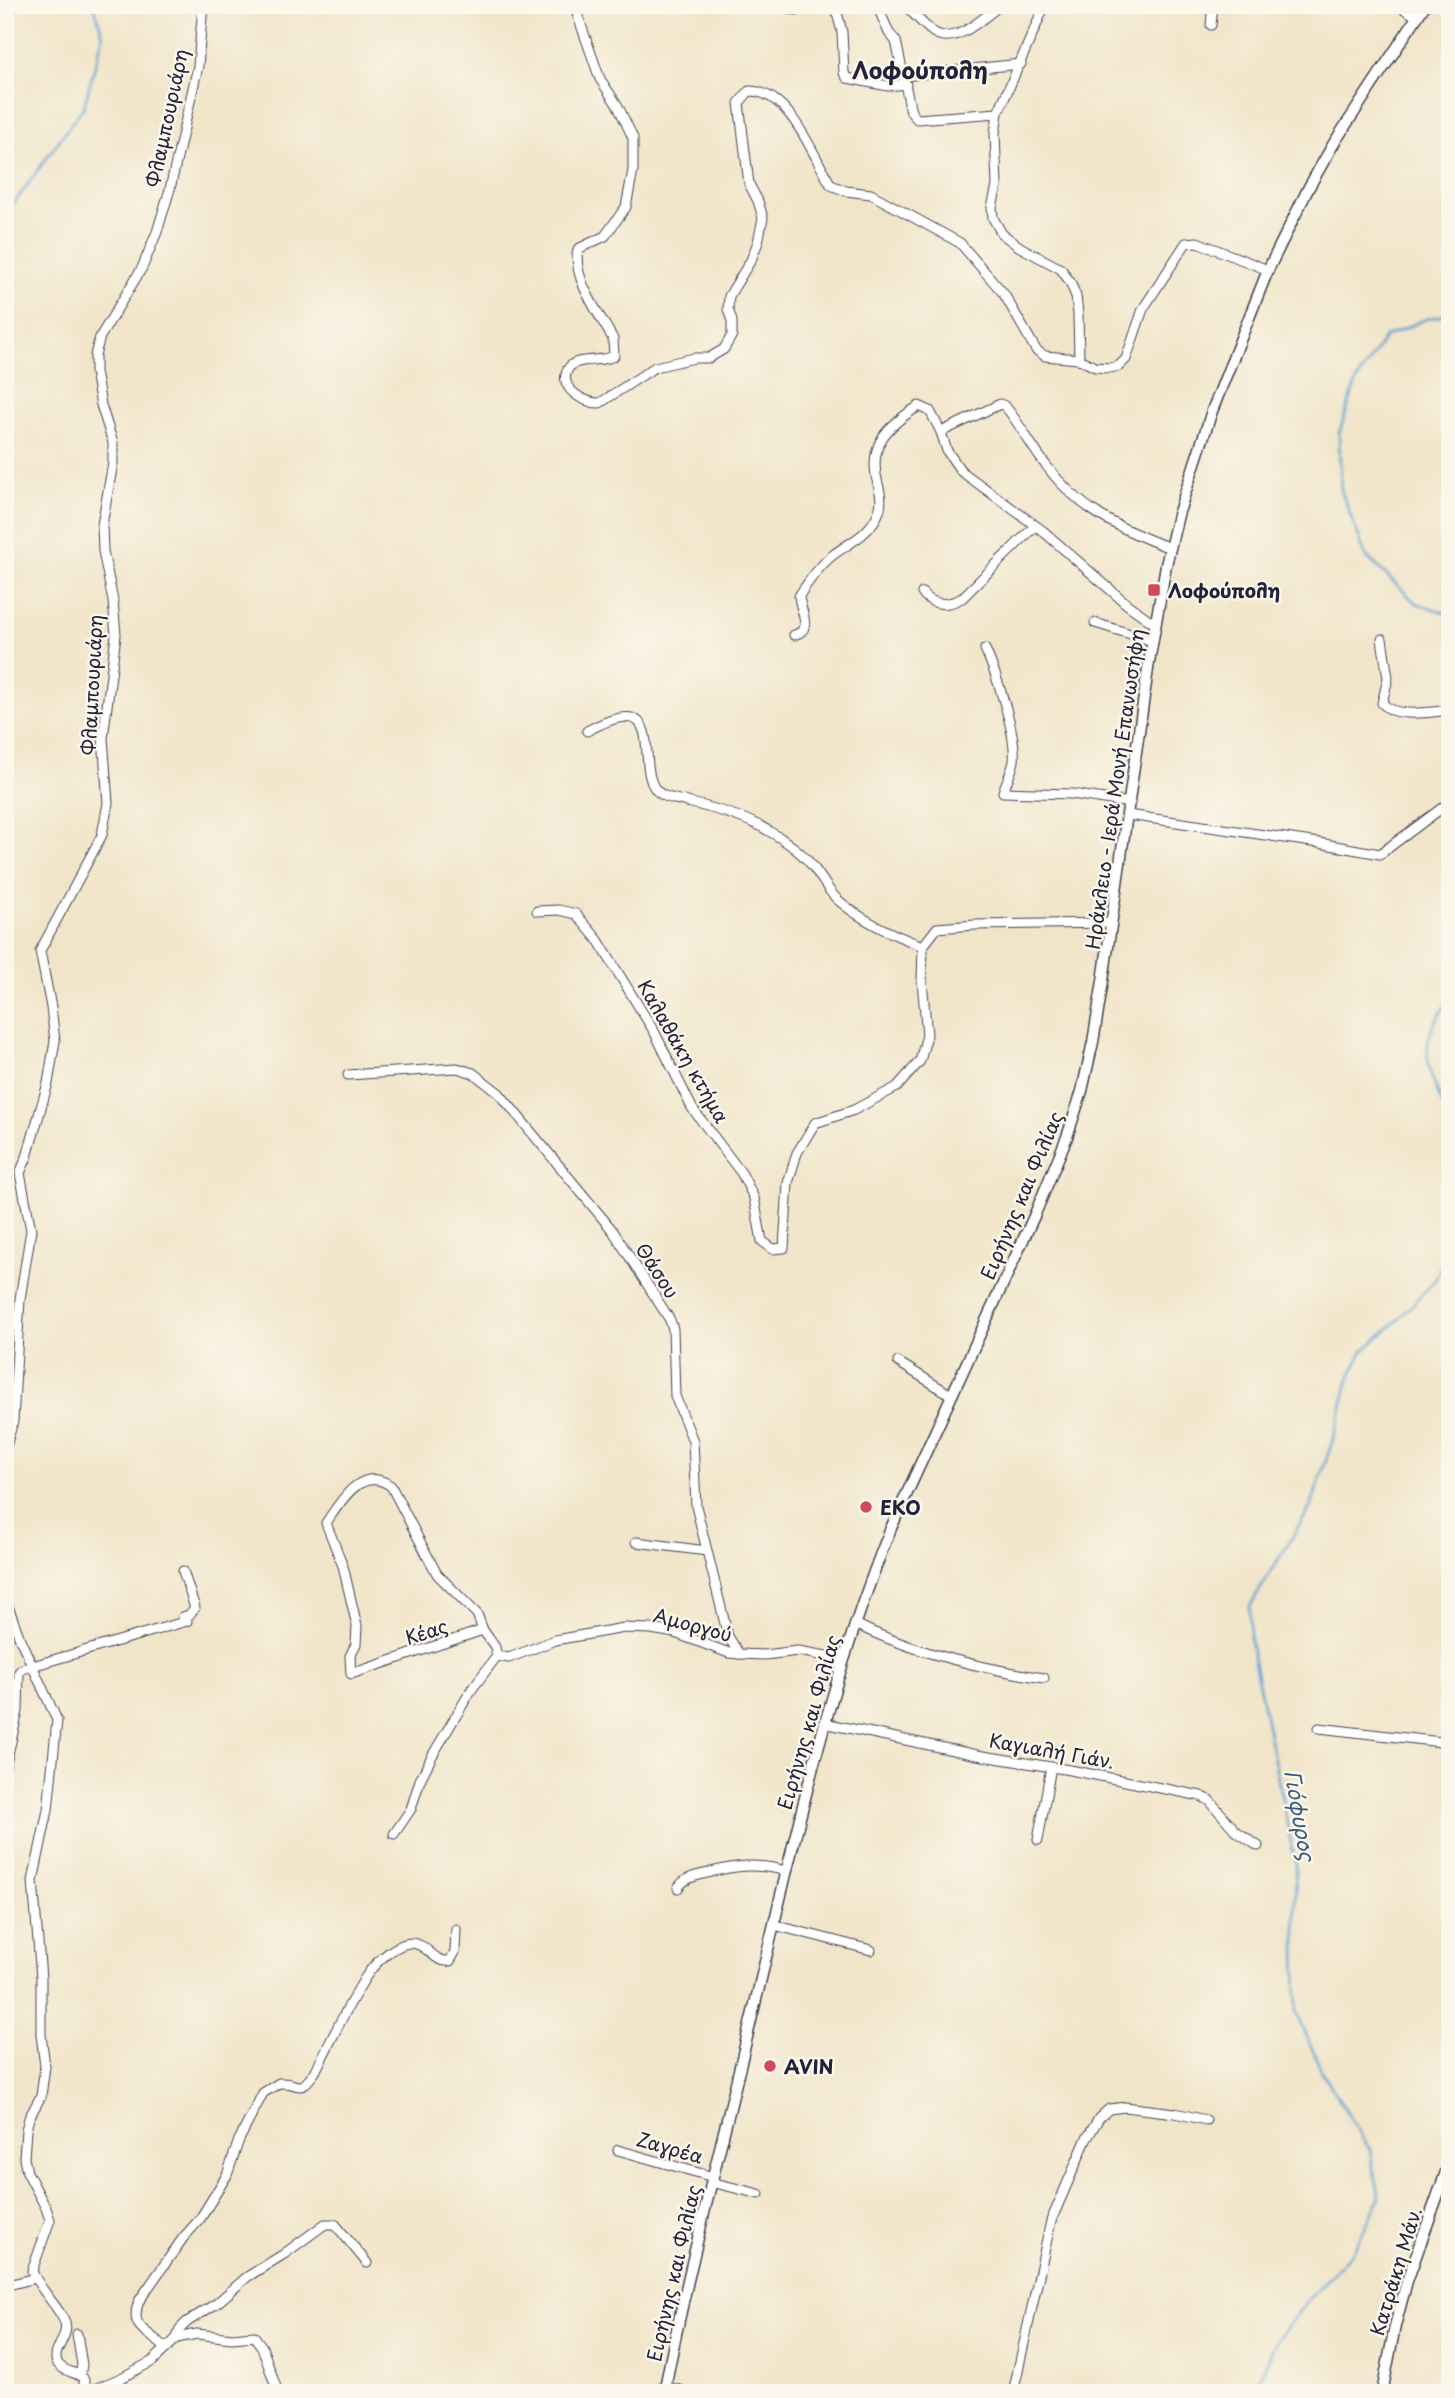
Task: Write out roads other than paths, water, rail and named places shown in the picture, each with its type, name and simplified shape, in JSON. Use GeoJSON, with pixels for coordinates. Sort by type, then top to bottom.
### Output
{"type":"FeatureCollection","features":[{"type":"Feature","properties":{"kind":"street","name":"Φλαμπουριάρη"},"geometry":{"type":"LineString","coordinates":[[5,1450],[13,1421],[20,1299],[31,1230],[20,1173],[48,1083],[55,1041],[40,951],[102,835],[108,803],[103,738],[116,635],[113,601],[103,551],[102,525],[113,463],[113,443],[101,405],[95,355],[100,337],[142,268],[157,232],[173,176],[198,66],[204,5]]}},
{"type":"Feature","properties":{"kind":"street"},"geometry":{"type":"LineString","coordinates":[[574,5],[600,79],[618,106],[633,138],[633,170],[626,206],[605,236],[578,249],[576,261],[581,278],[613,339],[615,350],[614,356],[606,361],[584,361],[573,364],[567,370],[566,378],[577,398],[590,403],[600,403],[655,367],[694,358],[709,358],[724,349],[732,335],[729,296],[751,260],[763,218],[749,184],[741,124],[739,103],[750,91],[762,91],[778,102],[800,129],[831,185],[846,191],[871,194],[960,243],[1004,294],[1036,350],[1045,356],[1079,359],[1095,367],[1119,366],[1126,359],[1143,309],[1186,243],[1197,242],[1268,270]]}},
{"type":"Feature","properties":{"kind":"street"},"geometry":{"type":"LineString","coordinates":[[785,5],[803,10],[813,5]]}},
{"type":"Feature","properties":{"kind":"street"},"geometry":{"type":"LineString","coordinates":[[835,5],[842,32],[844,73],[847,78],[888,86],[905,80],[1021,64]]}},
{"type":"Feature","properties":{"kind":"street"},"geometry":{"type":"LineString","coordinates":[[877,5],[889,33],[896,41],[911,113],[917,119],[998,113]]}},
{"type":"Feature","properties":{"kind":"street"},"geometry":{"type":"LineString","coordinates":[[905,5],[933,32],[944,37],[959,34],[1000,5]]}},
{"type":"Feature","properties":{"kind":"street"},"geometry":{"type":"LineString","coordinates":[[1045,5],[998,113],[995,141],[998,186],[992,218],[996,227],[1011,241],[1061,269],[1070,282],[1076,296],[1079,359]]}},
{"type":"Feature","properties":{"kind":"street"},"geometry":{"type":"LineString","coordinates":[[1211,25],[1213,5]]}},
{"type":"Feature","properties":{"kind":"street"},"geometry":{"type":"LineString","coordinates":[[1397,5],[1418,17]]}},
{"type":"Feature","properties":{"kind":"street","name":"Ηράκλειο - Ιερά Μονή Επανωσήφη"},"geometry":{"type":"LineString","coordinates":[[1082,1091],[1112,923],[1155,624],[1170,548],[1212,411],[1268,270],[1334,143],[1425,5]]}},
{"type":"Feature","properties":{"kind":"street"},"geometry":{"type":"LineString","coordinates":[[941,432],[1000,404],[1005,406],[1044,463],[1081,503],[1110,523],[1170,548]]}},
{"type":"Feature","properties":{"kind":"street"},"geometry":{"type":"LineString","coordinates":[[794,635],[800,634],[806,623],[799,596],[804,588],[822,565],[855,542],[877,516],[882,494],[874,464],[879,440],[919,407],[930,411],[947,451],[961,471],[1035,526],[1094,573],[1128,605],[1155,624]]}},
{"type":"Feature","properties":{"kind":"street"},"geometry":{"type":"LineString","coordinates":[[922,593],[930,601],[940,604],[948,604],[962,598],[1035,526]]}},
{"type":"Feature","properties":{"kind":"street"},"geometry":{"type":"LineString","coordinates":[[1095,623],[1153,640]]}},
{"type":"Feature","properties":{"kind":"street"},"geometry":{"type":"LineString","coordinates":[[1382,639],[1388,678],[1382,697],[1385,707],[1403,712],[1450,710]]}},
{"type":"Feature","properties":{"kind":"street"},"geometry":{"type":"LineString","coordinates":[[985,649],[999,685],[1013,748],[1014,759],[1003,792],[1073,794],[1129,808],[1380,854],[1450,802]]}},
{"type":"Feature","properties":{"kind":"street"},"geometry":{"type":"LineString","coordinates":[[587,730],[619,716],[633,719],[645,734],[650,781],[662,795],[731,815],[766,829],[795,849],[816,869],[825,887],[840,902],[888,932],[923,946],[937,928],[1112,923]]}},
{"type":"Feature","properties":{"kind":"street","name":"Καλαθάκη κτήμα"},"geometry":{"type":"LineString","coordinates":[[537,911],[559,910],[576,914],[598,940],[655,1033],[692,1108],[742,1174],[754,1198],[762,1241],[773,1249],[784,1248],[788,1183],[797,1153],[815,1123],[854,1110],[897,1087],[920,1061],[927,1035],[922,981],[923,946]]}},
{"type":"Feature","properties":{"kind":"street","name":"Θάσου"},"geometry":{"type":"LineString","coordinates":[[348,1076],[457,1068],[473,1073],[499,1093],[613,1231],[670,1320],[673,1329],[675,1396],[693,1441],[696,1506],[729,1636],[739,1654]]}},
{"type":"Feature","properties":{"kind":"street","name":"Ειρήνης και Φιλίας"},"geometry":{"type":"LineString","coordinates":[[664,2389],[786,1871],[843,1659],[891,1528],[1043,1196],[1082,1091]]}},
{"type":"Feature","properties":{"kind":"street"},"geometry":{"type":"LineString","coordinates":[[898,1362],[951,1395]]}},
{"type":"Feature","properties":{"kind":"street","name":"Κέας"},"geometry":{"type":"LineString","coordinates":[[369,1478],[382,1480],[391,1486],[436,1574],[477,1614],[483,1630],[351,1674],[349,1656],[356,1644],[357,1626],[343,1566],[326,1523],[358,1483],[369,1478]]}},
{"type":"Feature","properties":{"kind":"street"},"geometry":{"type":"LineString","coordinates":[[636,1542],[707,1552]]}},
{"type":"Feature","properties":{"kind":"street"},"geometry":{"type":"LineString","coordinates":[[5,1767],[17,1719],[19,1672],[33,1665],[187,1621],[183,1617],[195,1608],[183,1571]]}},
{"type":"Feature","properties":{"kind":"street"},"geometry":{"type":"LineString","coordinates":[[5,1598],[20,1639],[55,1711],[57,1725],[47,1817],[33,1881],[41,1978],[41,2035],[46,2066],[41,2096],[26,2130],[24,2158],[27,2172],[50,2220],[32,2271],[65,2321],[66,2327],[56,2361],[66,2370],[80,2375]]}},
{"type":"Feature","properties":{"kind":"street"},"geometry":{"type":"LineString","coordinates":[[855,1624],[886,1639],[934,1654],[988,1668],[1044,1678]]}},
{"type":"Feature","properties":{"kind":"street","name":"Αμοργού"},"geometry":{"type":"LineString","coordinates":[[497,1656],[509,1658],[555,1640],[624,1628],[675,1633],[739,1654],[765,1655],[797,1651],[843,1659]]}},
{"type":"Feature","properties":{"kind":"street"},"geometry":{"type":"LineString","coordinates":[[394,1833],[411,1809],[420,1780],[432,1756],[472,1689],[497,1656],[495,1647],[483,1630]]}},
{"type":"Feature","properties":{"kind":"street","name":"Καγιαλή Γιάν."},"geometry":{"type":"LineString","coordinates":[[824,1723],[977,1755],[1201,1796],[1209,1800],[1236,1831],[1258,1846]]}},
{"type":"Feature","properties":{"kind":"street"},"geometry":{"type":"LineString","coordinates":[[1319,1728],[1450,1743]]}},
{"type":"Feature","properties":{"kind":"street"},"geometry":{"type":"LineString","coordinates":[[1038,1840],[1052,1767]]}},
{"type":"Feature","properties":{"kind":"street"},"geometry":{"type":"LineString","coordinates":[[678,1888],[685,1880],[732,1866],[762,1865],[786,1871]]}},
{"type":"Feature","properties":{"kind":"street"},"geometry":{"type":"LineString","coordinates":[[774,1926],[870,1950]]}},
{"type":"Feature","properties":{"kind":"street"},"geometry":{"type":"LineString","coordinates":[[166,2350],[134,2319],[139,2301],[183,2238],[200,2219],[227,2175],[239,2140],[263,2093],[279,2083],[298,2087],[307,2083],[368,1973],[384,1958],[404,1944],[413,1943],[420,1945],[439,1961],[450,1961],[455,1952],[456,1929]]}},
{"type":"Feature","properties":{"kind":"street"},"geometry":{"type":"LineString","coordinates":[[1013,2393],[1052,2216],[1086,2140],[1099,2118],[1109,2109],[1125,2107],[1206,2120]]}},
{"type":"Feature","properties":{"kind":"street","name":"Ζαγρέα"},"geometry":{"type":"LineString","coordinates":[[618,2150],[759,2193]]}},
{"type":"Feature","properties":{"kind":"street","name":"Κατράκη Μάν."},"geometry":{"type":"LineString","coordinates":[[1382,2393],[1395,2326],[1416,2252],[1450,2161]]}},
{"type":"Feature","properties":{"kind":"street"},"geometry":{"type":"LineString","coordinates":[[85,2393],[147,2365],[166,2350],[187,2322],[330,2222],[335,2224],[367,2263]]}},
{"type":"Feature","properties":{"kind":"street"},"geometry":{"type":"LineString","coordinates":[[5,2286],[35,2278]]}},
{"type":"Feature","properties":{"kind":"street"},"geometry":{"type":"LineString","coordinates":[[77,2334],[82,2365],[80,2375],[85,2384],[79,2393]]}},
{"type":"Feature","properties":{"kind":"street"},"geometry":{"type":"LineString","coordinates":[[177,2338],[197,2334],[232,2338],[254,2336],[262,2347],[278,2393]]}},
{"type":"Feature","properties":{"kind":"street"},"geometry":{"type":"LineString","coordinates":[[664,2389],[690,2393]]}},
{"type":"Feature","properties":{"kind":"waterway"},"geometry":{"type":"LineString","coordinates":[[5,216],[84,106],[103,36],[94,5]]}},
{"type":"Feature","properties":{"kind":"waterway","name":"Γιόφυρος"},"geometry":{"type":"LineString","coordinates":[[1450,314],[1426,319],[1385,337],[1357,380],[1339,433],[1341,490],[1366,556],[1416,603],[1450,614]]}},
{"type":"Feature","properties":{"kind":"waterway","name":"Γιόφυρος"},"geometry":{"type":"LineString","coordinates":[[1450,1000],[1438,1016],[1428,1045],[1431,1073],[1450,1121]]}},
{"type":"Feature","properties":{"kind":"waterway","name":"Γιόφυρος"},"geometry":{"type":"LineString","coordinates":[[1259,2393],[1258,2383],[1276,2341],[1311,2296],[1354,2250],[1380,2198],[1370,2150],[1322,2072],[1297,2013],[1295,1862],[1250,1642],[1250,1606],[1311,1506],[1349,1380],[1362,1352],[1399,1319],[1435,1280],[1450,1246]]}},
{"type":"Feature","properties":{"kind":"place","name":"Λοφούπολη"},"geometry":{"type":"Point","coordinates":[1154,590]}},
{"type":"Feature","properties":{"kind":"place","name":"EKO"},"geometry":{"type":"Point","coordinates":[866,1507]}},
{"type":"Feature","properties":{"kind":"place","name":"AVIN"},"geometry":{"type":"Point","coordinates":[770,2066]}},
{"type":"Feature","properties":{"kind":"district","name":"Λοφούπολη"},"geometry":{"type":"Point","coordinates":[920,69]}}]}
